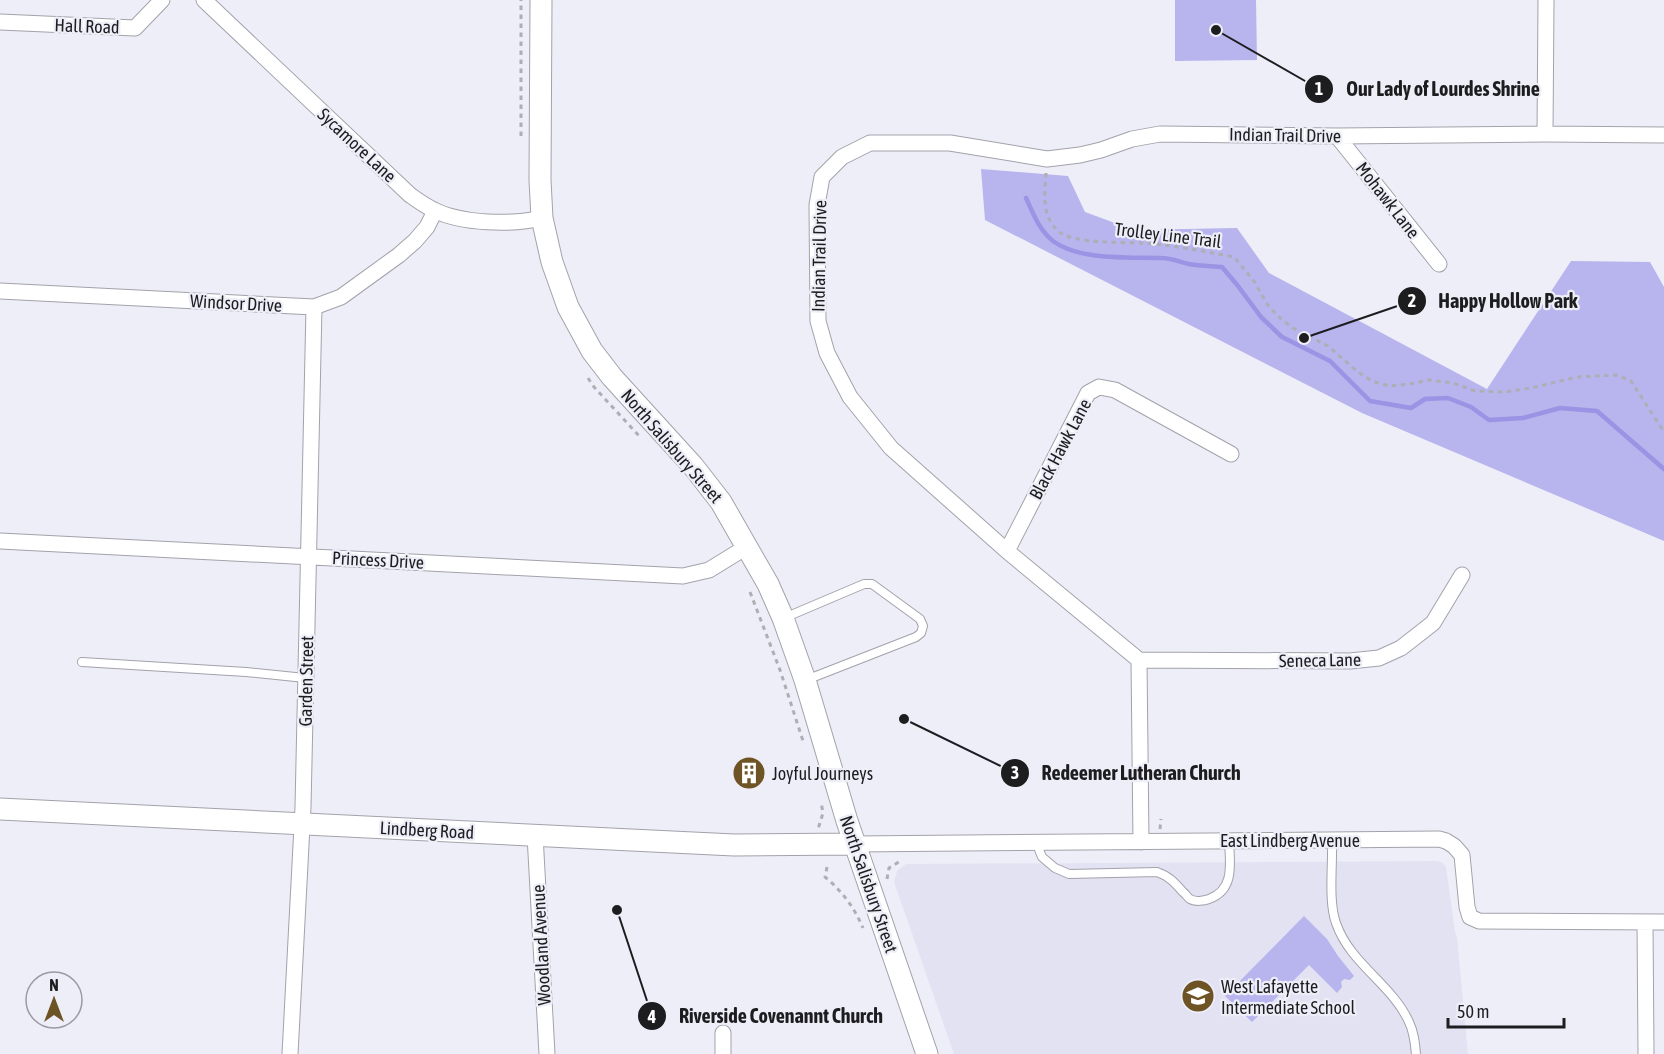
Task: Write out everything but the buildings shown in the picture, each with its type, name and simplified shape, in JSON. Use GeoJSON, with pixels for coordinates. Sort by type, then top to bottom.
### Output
{"type":"FeatureCollection","features":[{"type":"Feature","properties":{"kind":"street","name":"Hall Road"},"geometry":{"type":"LineString","coordinates":[[0,22],[135,27],[162,0]]}},
{"type":"Feature","properties":{"kind":"street","name":"North Salisbury Street"},"geometry":{"type":"LineString","coordinates":[[541,0],[540,180],[542,218],[552,262],[568,307],[592,351],[612,377],[693,466],[721,502],[768,584],[805,680],[855,844],[927,1054]]}},
{"type":"Feature","properties":{"kind":"street"},"geometry":{"type":"LineString","coordinates":[[1545,134],[1546,0]]}},
{"type":"Feature","properties":{"kind":"street","name":"Sycamore Lane"},"geometry":{"type":"LineString","coordinates":[[209,2],[410,195],[435,211],[457,218],[494,222],[525,222],[542,218]]}},
{"type":"Feature","properties":{"kind":"street","name":"Indian Trail Drive"},"geometry":{"type":"LineString","coordinates":[[1139,660],[1007,550],[891,448],[850,397],[827,353],[818,321],[817,205],[822,177],[842,157],[870,143],[950,143],[1047,159],[1080,155],[1132,139],[1160,134],[1664,135]]}},
{"type":"Feature","properties":{"kind":"street","name":"Mohawk Lane"},"geometry":{"type":"LineString","coordinates":[[1337,136],[1438,264]]}},
{"type":"Feature","properties":{"kind":"street","name":"Windsor Drive"},"geometry":{"type":"LineString","coordinates":[[0,291],[314,307],[341,297],[399,255],[427,227],[435,211]]}},
{"type":"Feature","properties":{"kind":"street","name":"Garden Street"},"geometry":{"type":"LineString","coordinates":[[290,1054],[302,825],[314,307]]}},
{"type":"Feature","properties":{"kind":"street","name":"Black Hawk Lane"},"geometry":{"type":"LineString","coordinates":[[1007,550],[1088,393],[1099,387],[1115,390],[1231,454]]}},
{"type":"Feature","properties":{"kind":"street","name":"Princess Drive"},"geometry":{"type":"LineString","coordinates":[[0,542],[683,576],[709,570],[748,546]]}},
{"type":"Feature","properties":{"kind":"street","name":"Seneca Lane"},"geometry":{"type":"LineString","coordinates":[[1139,660],[1350,661],[1379,658],[1401,648],[1433,623],[1462,575]]}},
{"type":"Feature","properties":{"kind":"street"},"geometry":{"type":"LineString","coordinates":[[1139,660],[1141,842]]}},
{"type":"Feature","properties":{"kind":"street","name":"Lindberg Road"},"geometry":{"type":"LineString","coordinates":[[0,809],[734,845],[855,844]]}},
{"type":"Feature","properties":{"kind":"street","name":"Woodland Avenue"},"geometry":{"type":"LineString","coordinates":[[536,835],[547,1054]]}},
{"type":"Feature","properties":{"kind":"street","name":"East Lindberg Avenue"},"geometry":{"type":"LineString","coordinates":[[855,844],[1446,841],[1462,855],[1467,907],[1470,917],[1479,921],[1664,922]]}},
{"type":"Feature","properties":{"kind":"street"},"geometry":{"type":"LineString","coordinates":[[1645,922],[1646,1054]]}},
{"type":"Feature","properties":{"kind":"street"},"geometry":{"type":"LineString","coordinates":[[723,1033],[723,1054]]}},
{"type":"Feature","properties":{"kind":"lane"},"geometry":{"type":"LineString","coordinates":[[783,618],[864,584],[872,584],[920,619],[923,626],[921,633],[915,637],[805,680]]}},
{"type":"Feature","properties":{"kind":"lane"},"geometry":{"type":"LineString","coordinates":[[82,662],[305,678]]}},
{"type":"Feature","properties":{"kind":"lane"},"geometry":{"type":"LineString","coordinates":[[1332,840],[1332,904],[1335,922],[1355,956],[1403,1010],[1410,1024],[1416,1054]]}},
{"type":"Feature","properties":{"kind":"lane"},"geometry":{"type":"LineString","coordinates":[[1036,842],[1042,857],[1055,868],[1069,874],[1157,872],[1168,876],[1190,899],[1200,901],[1211,898],[1226,886],[1230,878],[1229,841]]}},
{"type":"Feature","properties":{"kind":"path","name":"Trolley Line Trail"},"geometry":{"type":"LineString","coordinates":[[1047,159],[1045,208],[1050,222],[1058,232],[1071,238],[1155,243],[1234,257],[1254,281],[1267,304],[1280,318],[1293,328],[1328,346],[1372,381],[1389,386],[1429,380],[1453,383],[1475,391],[1504,392],[1577,377],[1616,375],[1631,381],[1664,432]]}},
{"type":"Feature","properties":{"kind":"path"},"geometry":{"type":"LineString","coordinates":[[588,378],[645,442]]}},
{"type":"Feature","properties":{"kind":"path"},"geometry":{"type":"LineString","coordinates":[[748,586],[780,670],[804,744]]}},
{"type":"Feature","properties":{"kind":"path"},"geometry":{"type":"LineString","coordinates":[[819,826],[823,813],[820,797]]}},
{"type":"Feature","properties":{"kind":"path"},"geometry":{"type":"LineString","coordinates":[[827,867],[825,877],[839,889],[856,911],[864,931]]}},
{"type":"Feature","properties":{"kind":"shaded area"},"geometry":{"type":"Polygon","coordinates":[[[1175,0],[1256,0],[1257,60],[1175,61],[1175,0]]]}},
{"type":"Feature","properties":{"kind":"shaded area"},"geometry":{"type":"Polygon","coordinates":[[[981,169],[1068,176],[1085,212],[1134,230],[1237,228],[1269,273],[1487,389],[1571,261],[1650,262],[1664,287],[1664,541],[1362,413],[985,220],[981,169]]]}},
{"type":"Feature","properties":{"kind":"shaded area","name":"West Lafayette Intermediate School"},"geometry":{"type":"Polygon","coordinates":[[[1437,861],[1446,867],[1457,937],[1468,1054],[954,1054],[894,882],[897,871],[906,864],[1437,861]]]}},
{"type":"Feature","properties":{"kind":"shaded area"},"geometry":{"type":"Polygon","coordinates":[[[1304,916],[1327,939],[1354,976],[1350,980],[1344,979],[1341,982],[1342,987],[1337,993],[1309,965],[1252,1022],[1225,996],[1304,916]]]}},
{"type":"Feature","properties":{"kind":"waterway"},"geometry":{"type":"LineString","coordinates":[[1026,198],[1044,232],[1053,241],[1077,252],[1106,257],[1165,258],[1193,265],[1222,267],[1261,317],[1282,337],[1330,361],[1370,401],[1411,408],[1425,399],[1448,398],[1471,407],[1489,420],[1523,418],[1560,408],[1597,411],[1664,469]]}},
{"type":"Feature","properties":{"kind":"place","name":"Our Lady of Lourdes Shrine"},"geometry":{"type":"Point","coordinates":[1216,30]}},
{"type":"Feature","properties":{"kind":"place","name":"Happy Hollow Park"},"geometry":{"type":"Point","coordinates":[1304,338]}},
{"type":"Feature","properties":{"kind":"place","name":"Redeemer Lutheran Church"},"geometry":{"type":"Point","coordinates":[904,719]}},
{"type":"Feature","properties":{"kind":"place","name":"Joyful Journeys"},"geometry":{"type":"Point","coordinates":[749,773]}},
{"type":"Feature","properties":{"kind":"place","name":"Riverside Covenannt Church"},"geometry":{"type":"Point","coordinates":[617,910]}},
{"type":"Feature","properties":{"kind":"place","name":"West Lafayette Intermediate School"},"geometry":{"type":"Point","coordinates":[1198,996]}}]}
